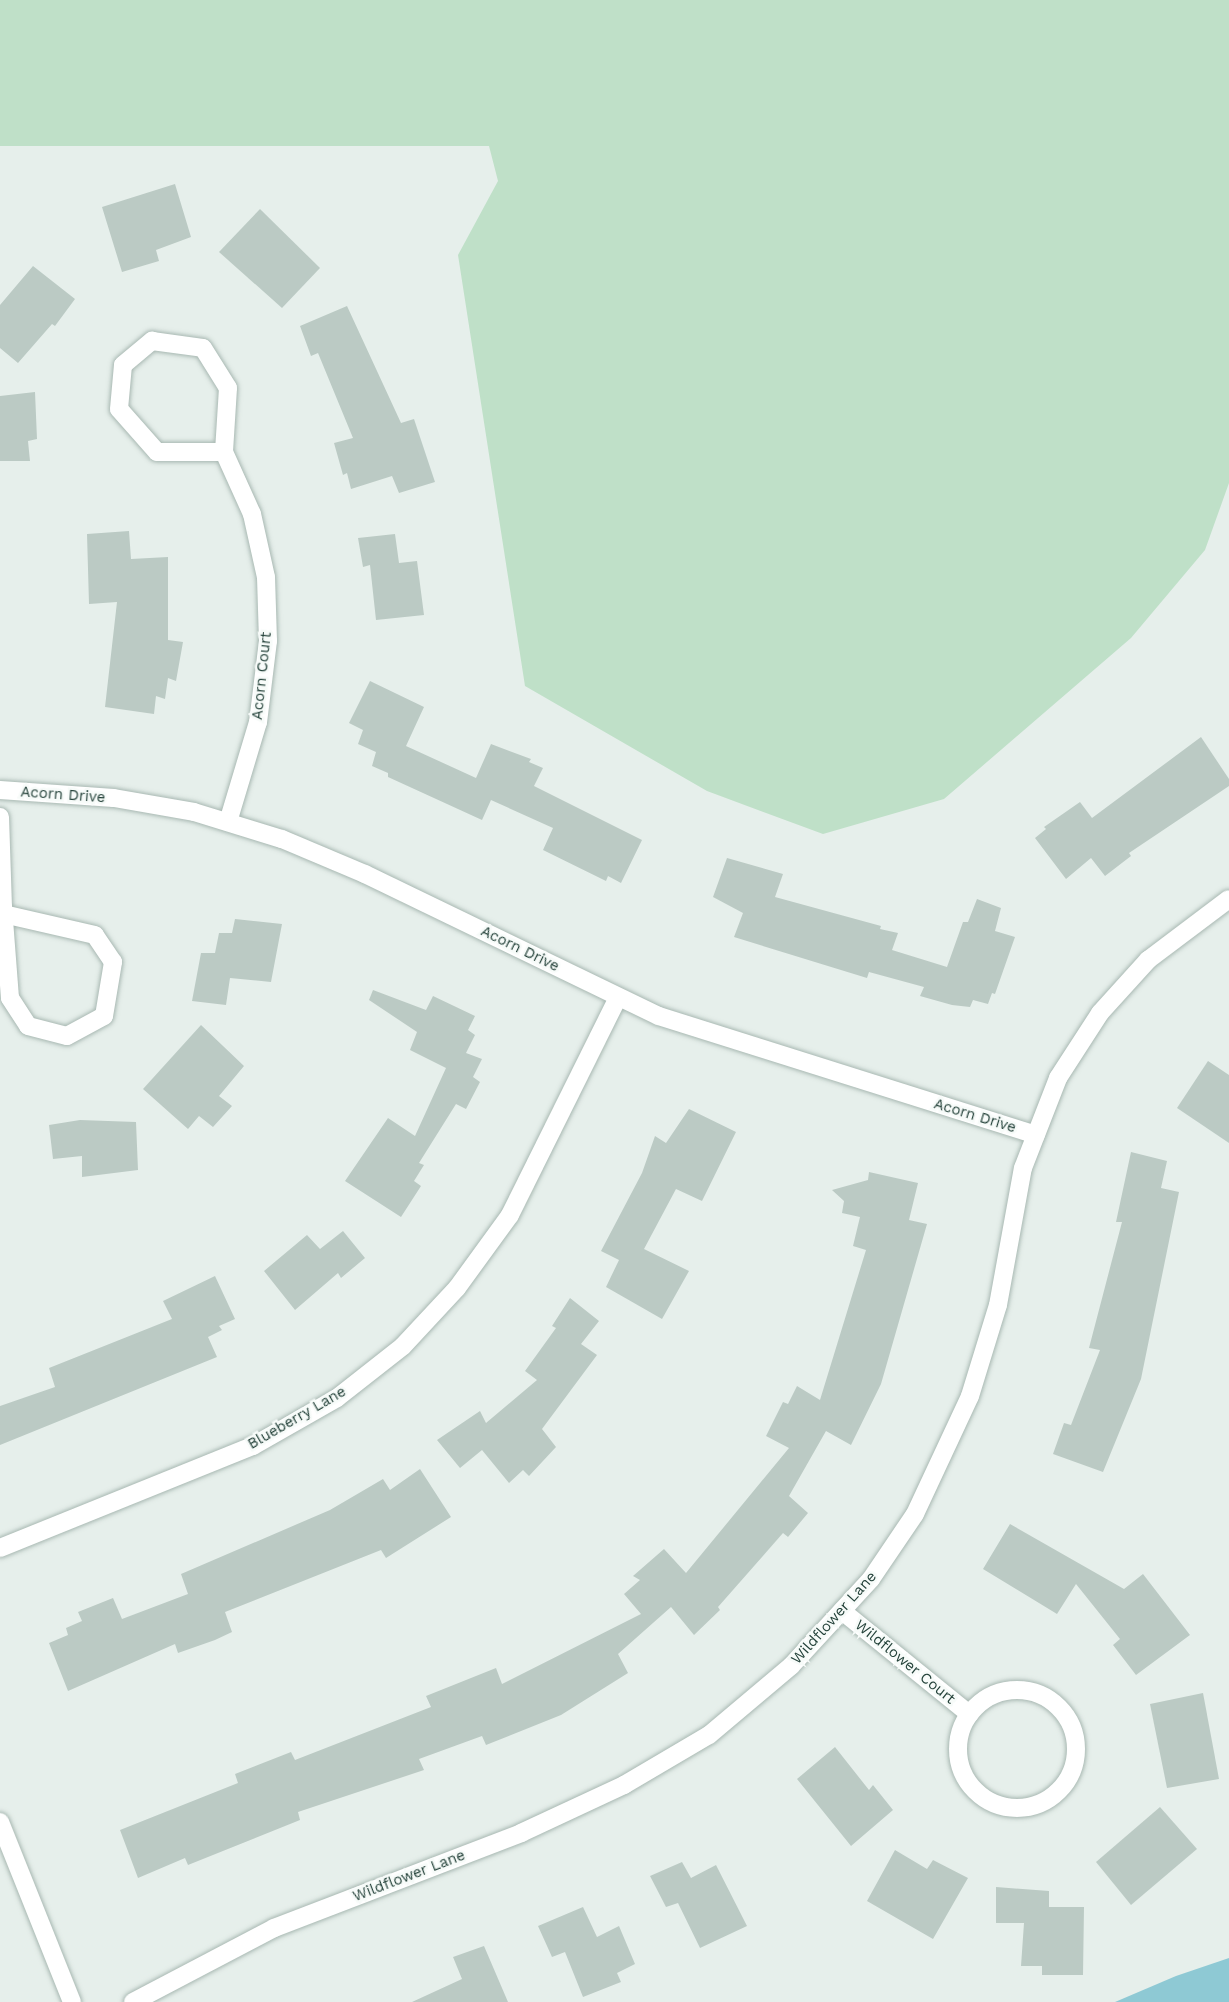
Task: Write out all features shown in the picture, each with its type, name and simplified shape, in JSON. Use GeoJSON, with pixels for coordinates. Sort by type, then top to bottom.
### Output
{"type":"FeatureCollection","features":[{"type":"Feature","properties":{"kind":"street","name":"Acorn Court"},"geometry":{"type":"LineString","coordinates":[[224,452],[157,452],[119,409],[123,365],[152,341],[203,348],[228,388],[224,452],[252,514],[264,566],[268,641],[258,722],[228,822]]}},
{"type":"Feature","properties":{"kind":"street","name":"Acorn Drive"},"geometry":{"type":"LineString","coordinates":[[0,790],[114,798],[194,812],[228,822],[282,840],[364,874],[659,1017],[1036,1135]]}},
{"type":"Feature","properties":{"kind":"street"},"geometry":{"type":"LineString","coordinates":[[0,817],[3,914],[10,998],[28,1026],[67,1036],[104,1017],[113,962],[94,935],[3,914]]}},
{"type":"Feature","properties":{"kind":"street","name":"Wildflower Lane"},"geometry":{"type":"LineString","coordinates":[[133,2002],[274,1928],[521,1833],[624,1785],[709,1735],[790,1666],[871,1579],[915,1514],[970,1396],[998,1305],[1023,1168],[1058,1078],[1100,1013],[1148,960],[1229,899]]}},
{"type":"Feature","properties":{"kind":"street","name":"Blueberry Lane"},"geometry":{"type":"LineString","coordinates":[[0,1548],[253,1446],[337,1398],[403,1346],[457,1288],[510,1215],[618,997]]}},
{"type":"Feature","properties":{"kind":"street","name":"Wildflower Court"},"geometry":{"type":"LineString","coordinates":[[842,1611],[969,1714]]}},
{"type":"Feature","properties":{"kind":"street"},"geometry":{"type":"LineString","coordinates":[[1001,1692],[1039,1693],[1055,1704],[1068,1718],[1075,1746],[1071,1774],[1060,1790],[1044,1802],[1025,1808],[987,1800],[972,1787],[962,1770],[958,1751],[969,1714],[983,1700],[1001,1692]]}},
{"type":"Feature","properties":{"kind":"street"},"geometry":{"type":"LineString","coordinates":[[0,1822],[72,2002]]}},
{"type":"Feature","properties":{"kind":"green space"},"geometry":{"type":"Polygon","coordinates":[[[0,0],[1229,0],[1229,483],[1205,550],[1131,638],[944,799],[823,834],[707,791],[525,686],[458,255],[498,181],[489,146],[0,146],[0,0]]]}},
{"type":"Feature","properties":{"kind":"water"},"geometry":{"type":"Polygon","coordinates":[[[1229,1958],[1229,2002],[1115,2002],[1176,1976],[1229,1958]]]}},
{"type":"Feature","properties":{"kind":"building"},"geometry":{"type":"Polygon","coordinates":[[[175,184],[191,237],[156,250],[159,261],[122,272],[102,207],[175,184]]]}},
{"type":"Feature","properties":{"kind":"building"},"geometry":{"type":"Polygon","coordinates":[[[260,209],[320,268],[282,308],[219,252],[260,209]]]}},
{"type":"Feature","properties":{"kind":"building"},"geometry":{"type":"Polygon","coordinates":[[[33,266],[75,299],[55,326],[52,324],[18,363],[0,348],[0,305],[33,266]]]}},
{"type":"Feature","properties":{"kind":"building"},"geometry":{"type":"Polygon","coordinates":[[[347,306],[401,423],[414,419],[435,482],[399,493],[392,476],[351,489],[347,473],[343,475],[334,443],[353,438],[318,353],[311,356],[300,326],[347,306]]]}},
{"type":"Feature","properties":{"kind":"building"},"geometry":{"type":"Polygon","coordinates":[[[35,392],[37,439],[28,441],[30,461],[0,461],[0,396],[35,392]]]}},
{"type":"Feature","properties":{"kind":"building"},"geometry":{"type":"Polygon","coordinates":[[[129,531],[131,559],[168,557],[168,640],[183,642],[176,681],[168,678],[165,699],[156,696],[154,714],[105,707],[117,602],[89,604],[87,534],[129,531]]]}},
{"type":"Feature","properties":{"kind":"building"},"geometry":{"type":"Polygon","coordinates":[[[395,534],[399,563],[417,561],[424,615],[376,620],[370,565],[363,567],[358,538],[395,534]]]}},
{"type":"Feature","properties":{"kind":"building"},"geometry":{"type":"Polygon","coordinates":[[[370,681],[424,707],[406,746],[476,778],[491,744],[531,759],[529,762],[543,768],[534,786],[642,840],[621,883],[608,876],[606,881],[543,850],[553,828],[491,800],[482,820],[388,777],[388,773],[372,766],[376,752],[358,744],[363,730],[349,723],[370,681]]]}},
{"type":"Feature","properties":{"kind":"building"},"geometry":{"type":"Polygon","coordinates":[[[1201,737],[1229,779],[1229,786],[1129,853],[1131,856],[1105,876],[1091,858],[1066,879],[1035,838],[1046,829],[1044,827],[1080,802],[1092,818],[1201,737]]]}},
{"type":"Feature","properties":{"kind":"building"},"geometry":{"type":"Polygon","coordinates":[[[727,858],[783,874],[775,897],[881,926],[880,929],[898,933],[892,950],[947,967],[963,922],[968,922],[977,899],[1001,908],[995,931],[1015,937],[995,994],[992,993],[988,1004],[973,1000],[970,1007],[952,1005],[920,996],[924,987],[869,972],[867,978],[734,937],[743,913],[713,897],[727,858]]]}},
{"type":"Feature","properties":{"kind":"building"},"geometry":{"type":"Polygon","coordinates":[[[235,919],[282,924],[271,982],[230,978],[226,1005],[192,1001],[201,953],[215,953],[219,933],[232,933],[235,919]]]}},
{"type":"Feature","properties":{"kind":"building"},"geometry":{"type":"Polygon","coordinates":[[[373,990],[426,1010],[433,996],[475,1016],[468,1030],[475,1035],[466,1053],[482,1059],[473,1077],[480,1082],[466,1109],[456,1104],[419,1163],[424,1165],[414,1181],[421,1186],[401,1217],[345,1181],[388,1118],[415,1136],[446,1068],[410,1050],[417,1032],[369,1000],[373,990]]]}},
{"type":"Feature","properties":{"kind":"building"},"geometry":{"type":"Polygon","coordinates":[[[201,1025],[244,1066],[219,1096],[232,1106],[213,1127],[199,1116],[188,1129],[143,1089],[201,1025]]]}},
{"type":"Feature","properties":{"kind":"building"},"geometry":{"type":"Polygon","coordinates":[[[1208,1061],[1229,1075],[1229,1143],[1177,1108],[1208,1061]]]}},
{"type":"Feature","properties":{"kind":"building"},"geometry":{"type":"Polygon","coordinates":[[[689,1109],[736,1132],[702,1201],[676,1189],[644,1249],[689,1271],[662,1319],[606,1287],[619,1260],[601,1251],[642,1173],[655,1136],[666,1143],[689,1109]]]}},
{"type":"Feature","properties":{"kind":"building"},"geometry":{"type":"Polygon","coordinates":[[[80,1120],[136,1122],[138,1170],[82,1177],[82,1156],[53,1159],[49,1125],[80,1120]]]}},
{"type":"Feature","properties":{"kind":"building"},"geometry":{"type":"Polygon","coordinates":[[[1131,1152],[1167,1161],[1161,1188],[1179,1192],[1141,1379],[1103,1472],[1053,1454],[1064,1423],[1071,1425],[1100,1350],[1089,1348],[1122,1222],[1116,1222],[1131,1152]]]}},
{"type":"Feature","properties":{"kind":"building"},"geometry":{"type":"Polygon","coordinates":[[[869,1172],[918,1183],[909,1220],[927,1224],[881,1384],[851,1445],[826,1431],[789,1496],[808,1513],[788,1537],[783,1533],[718,1607],[720,1610],[694,1635],[671,1607],[618,1654],[628,1673],[561,1715],[486,1745],[482,1736],[419,1759],[424,1770],[298,1812],[300,1820],[188,1865],[185,1858],[138,1878],[120,1830],[238,1783],[235,1774],[291,1752],[295,1760],[431,1707],[426,1696],[496,1668],[502,1684],[641,1614],[624,1594],[640,1580],[633,1576],[664,1549],[686,1573],[789,1448],[766,1436],[783,1402],[788,1404],[797,1386],[820,1400],[866,1250],[853,1246],[860,1217],[842,1213],[844,1201],[832,1190],[868,1180],[869,1172]]]}},
{"type":"Feature","properties":{"kind":"building"},"geometry":{"type":"Polygon","coordinates":[[[343,1231],[365,1258],[341,1278],[338,1273],[295,1310],[264,1271],[307,1235],[320,1249],[343,1231]]]}},
{"type":"Feature","properties":{"kind":"building"},"geometry":{"type":"Polygon","coordinates":[[[215,1276],[235,1319],[219,1326],[222,1330],[208,1337],[217,1357],[0,1445],[0,1406],[55,1387],[49,1368],[172,1319],[163,1301],[215,1276]]]}},
{"type":"Feature","properties":{"kind":"building"},"geometry":{"type":"Polygon","coordinates":[[[570,1298],[599,1321],[581,1344],[597,1355],[542,1429],[556,1447],[529,1476],[523,1470],[509,1483],[482,1450],[460,1468],[437,1440],[480,1411],[486,1423],[537,1380],[525,1371],[556,1328],[552,1326],[570,1298]]]}},
{"type":"Feature","properties":{"kind":"building"},"geometry":{"type":"Polygon","coordinates":[[[420,1469],[451,1517],[386,1558],[381,1550],[225,1612],[232,1632],[178,1653],[175,1644],[68,1691],[49,1643],[68,1635],[66,1628],[82,1621],[78,1612],[113,1598],[122,1619],[188,1594],[181,1574],[330,1510],[383,1479],[390,1490],[420,1469]]]}},
{"type":"Feature","properties":{"kind":"building"},"geometry":{"type":"Polygon","coordinates":[[[1010,1524],[1124,1589],[1143,1574],[1190,1635],[1136,1675],[1113,1645],[1120,1639],[1076,1584],[1057,1614],[983,1569],[1010,1524]]]}},
{"type":"Feature","properties":{"kind":"building"},"geometry":{"type":"Polygon","coordinates":[[[1203,1693],[1219,1779],[1167,1788],[1150,1704],[1203,1693]]]}},
{"type":"Feature","properties":{"kind":"building"},"geometry":{"type":"Polygon","coordinates":[[[835,1747],[869,1790],[873,1785],[893,1810],[851,1846],[797,1779],[835,1747]]]}},
{"type":"Feature","properties":{"kind":"building"},"geometry":{"type":"Polygon","coordinates":[[[1160,1807],[1197,1849],[1131,1905],[1096,1862],[1160,1807]]]}},
{"type":"Feature","properties":{"kind":"building"},"geometry":{"type":"Polygon","coordinates":[[[895,1850],[927,1869],[933,1860],[968,1878],[933,1939],[867,1901],[895,1850]]]}},
{"type":"Feature","properties":{"kind":"building"},"geometry":{"type":"Polygon","coordinates":[[[682,1862],[691,1878],[716,1865],[747,1926],[700,1948],[678,1903],[666,1907],[650,1876],[682,1862]]]}},
{"type":"Feature","properties":{"kind":"building"},"geometry":{"type":"Polygon","coordinates":[[[996,1887],[1049,1891],[1049,1907],[1084,1907],[1083,1975],[1042,1975],[1042,1966],[1021,1966],[1024,1923],[996,1923],[996,1887]]]}},
{"type":"Feature","properties":{"kind":"building"},"geometry":{"type":"Polygon","coordinates":[[[583,1907],[597,1937],[619,1926],[635,1964],[617,1973],[621,1982],[583,1997],[565,1952],[552,1957],[538,1926],[583,1907]]]}},
{"type":"Feature","properties":{"kind":"building"},"geometry":{"type":"Polygon","coordinates":[[[484,1946],[508,2002],[412,2002],[462,1979],[453,1957],[484,1946]]]}}]}
